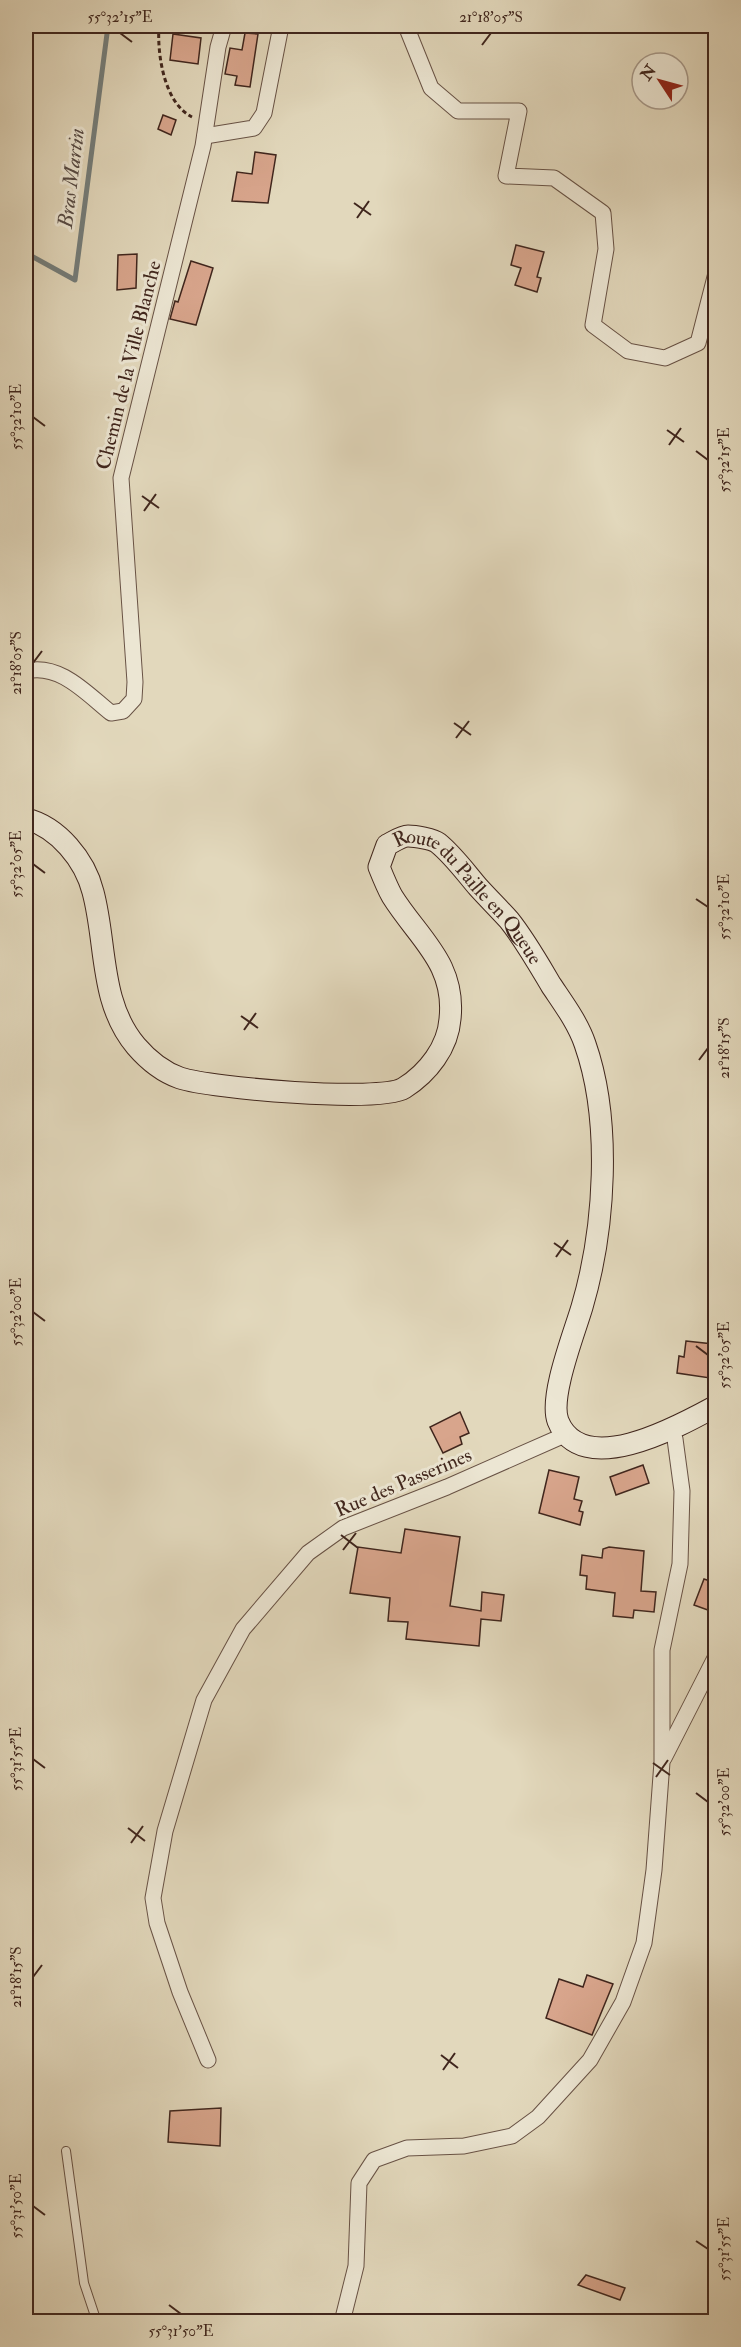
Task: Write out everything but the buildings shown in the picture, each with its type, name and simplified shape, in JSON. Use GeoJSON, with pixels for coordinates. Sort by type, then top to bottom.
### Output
{"type":"FeatureCollection","features":[{"type":"Feature","properties":{"kind":"main road","name":"Route du Paille en Queue"},"geometry":{"type":"LineString","coordinates":[[26,819],[39,822],[60,837],[76,857],[93,890],[108,986],[117,1016],[135,1046],[154,1064],[178,1077],[207,1085],[354,1096],[402,1089],[425,1070],[443,1047],[450,1019],[450,995],[445,971],[433,950],[392,896],[379,867],[387,844],[407,836],[437,842],[510,922],[565,1006],[584,1041],[595,1079],[601,1120],[599,1217],[591,1276],[558,1387],[555,1410],[559,1423],[567,1434]]}},
{"type":"Feature","properties":{"kind":"main road"},"geometry":{"type":"LineString","coordinates":[[567,1434],[581,1444],[599,1448],[628,1446],[671,1430],[716,1406]]}},
{"type":"Feature","properties":{"kind":"street","name":"Chemin de la Ville Blanche"},"geometry":{"type":"LineString","coordinates":[[26,671],[44,670],[64,675],[111,713],[123,711],[134,699],[135,682],[121,478],[206,130],[218,47],[225,26]]}},
{"type":"Feature","properties":{"kind":"street"},"geometry":{"type":"LineString","coordinates":[[206,130],[254,128],[264,113],[281,26]]}},
{"type":"Feature","properties":{"kind":"street"},"geometry":{"type":"LineString","coordinates":[[406,26],[431,88],[458,111],[519,111],[506,176],[554,178],[603,213],[606,249],[592,325],[628,351],[664,358],[698,343],[716,273]]}},
{"type":"Feature","properties":{"kind":"street"},"geometry":{"type":"LineString","coordinates":[[342,2322],[356,2266],[359,2183],[374,2160],[407,2148],[464,2146],[512,2136],[538,2117],[590,2060],[623,2002],[644,1943],[654,1870],[662,1762],[662,1650],[680,1564],[682,1491],[675,1439],[671,1430]]}},
{"type":"Feature","properties":{"kind":"street","name":"Rue des Passerines"},"geometry":{"type":"LineString","coordinates":[[208,2060],[177,1982],[157,1923],[153,1898],[165,1831],[204,1700],[243,1629],[308,1553],[343,1528],[447,1487],[567,1434]]}},
{"type":"Feature","properties":{"kind":"street"},"geometry":{"type":"LineString","coordinates":[[662,1762],[716,1656]]}},
{"type":"Feature","properties":{"kind":"lane"},"geometry":{"type":"LineString","coordinates":[[66,2151],[84,2283],[97,2322]]}},
{"type":"Feature","properties":{"kind":"path"},"geometry":{"type":"LineString","coordinates":[[159,26],[158,42],[168,88],[181,112],[206,130]]}},
{"type":"Feature","properties":{"kind":"waterway","name":"Bras Martin"},"geometry":{"type":"LineString","coordinates":[[26,253],[75,280],[108,26]]}}]}
